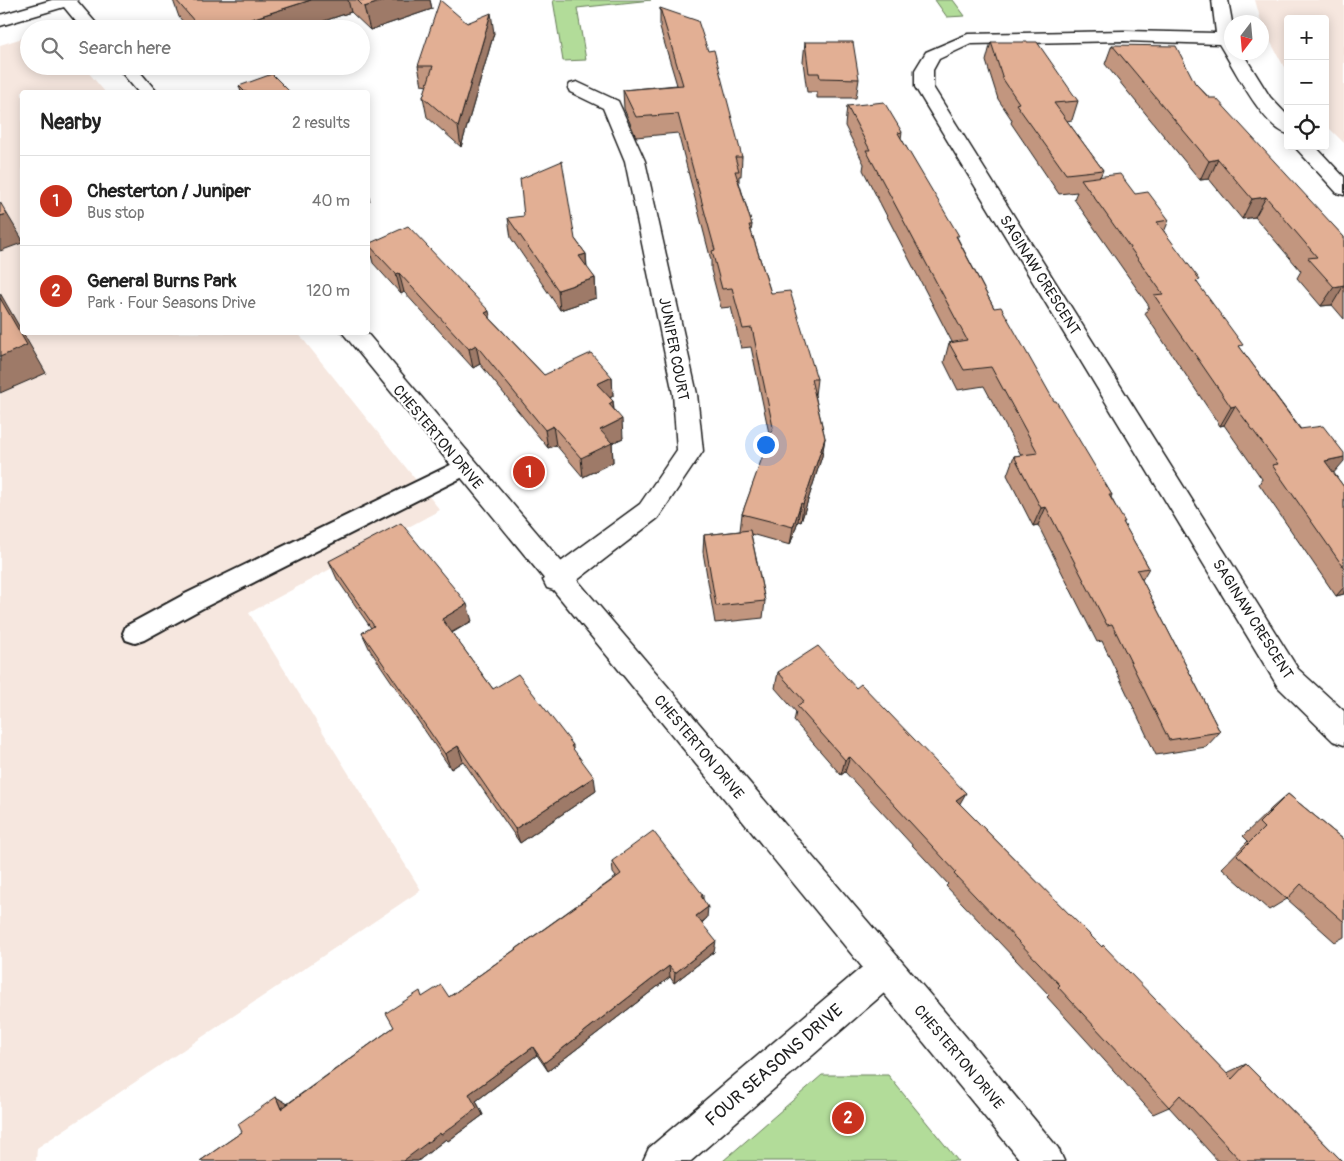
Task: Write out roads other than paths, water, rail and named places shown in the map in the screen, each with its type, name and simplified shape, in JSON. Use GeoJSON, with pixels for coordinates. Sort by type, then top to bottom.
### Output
{"type":"FeatureCollection","features":[{"type":"Feature","properties":{"kind":"street"},"geometry":{"type":"LineString","coordinates":[[0,21],[68,0],[85,20]]}},
{"type":"Feature","properties":{"kind":"street"},"geometry":{"type":"LineString","coordinates":[[1220,0],[1224,19]]}},
{"type":"Feature","properties":{"kind":"street","name":"SAGINAW CRESCENT"},"geometry":{"type":"LineString","coordinates":[[1224,46],[1124,36],[968,39],[932,56],[924,70],[924,88],[1288,678],[1344,731]]}},
{"type":"Feature","properties":{"kind":"street"},"geometry":{"type":"LineString","coordinates":[[1238,60],[1262,100],[1284,124]]}},
{"type":"Feature","properties":{"kind":"street"},"geometry":{"type":"LineString","coordinates":[[133,75],[146,90]]}},
{"type":"Feature","properties":{"kind":"street","name":"JUNIPER COURT"},"geometry":{"type":"LineString","coordinates":[[557,580],[649,511],[690,451],[685,394],[635,161],[611,105],[577,88]]}},
{"type":"Feature","properties":{"kind":"street"},"geometry":{"type":"LineString","coordinates":[[1308,150],[1344,189]]}},
{"type":"Feature","properties":{"kind":"street","name":"CHESTERTON DRIVE"},"geometry":{"type":"LineString","coordinates":[[355,335],[557,580],[886,969],[1045,1161]]}},
{"type":"Feature","properties":{"kind":"street","name":"FOUR SEASONS DRIVE"},"geometry":{"type":"LineString","coordinates":[[662,1161],[886,969]]}},
{"type":"Feature","properties":{"kind":"lane"},"geometry":{"type":"LineString","coordinates":[[135,633],[194,601],[463,467]]}},
{"type":"Feature","properties":{"kind":"place","name":"Chesterton / Juniper"},"geometry":{"type":"Point","coordinates":[529,472]}},
{"type":"Feature","properties":{"kind":"place","name":"General Burns Park"},"geometry":{"type":"Point","coordinates":[848,1118]}}]}
